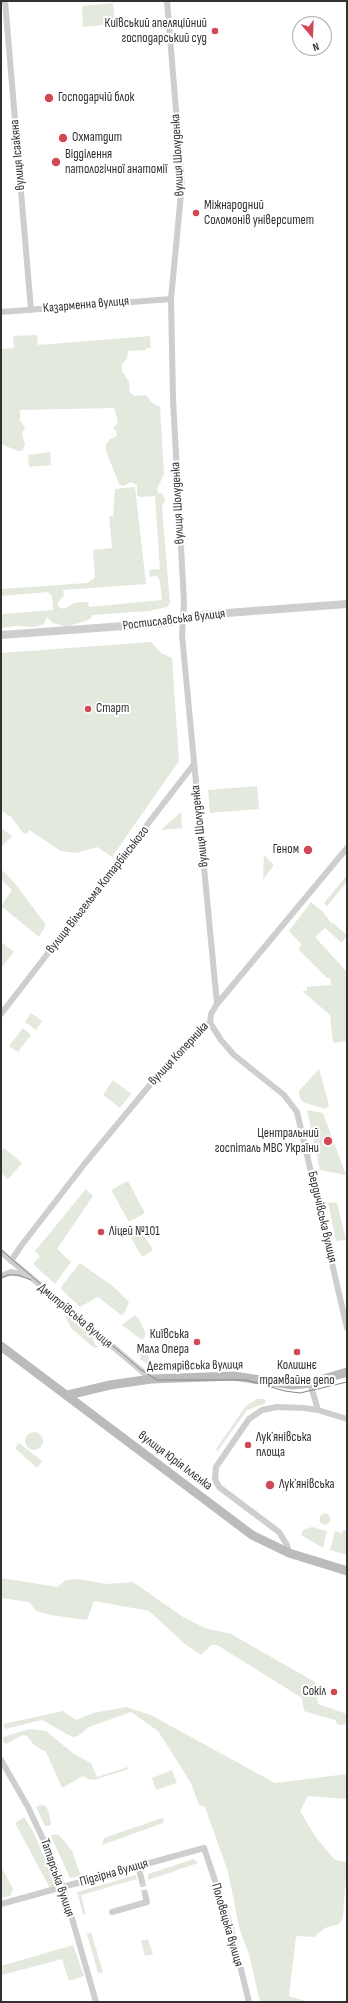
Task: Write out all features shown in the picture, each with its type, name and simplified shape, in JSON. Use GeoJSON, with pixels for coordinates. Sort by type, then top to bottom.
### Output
{"type":"FeatureCollection","features":[{"type":"Feature","properties":{"kind":"main road","name":"вулиця Юрія Іллєнка"},"geometry":{"type":"LineString","coordinates":[[1,1346],[259,1540],[289,1553],[347,1571]]}},
{"type":"Feature","properties":{"kind":"main road","name":"Дегтярівська вулиця"},"geometry":{"type":"LineString","coordinates":[[68,1395],[110,1385],[151,1379],[234,1376],[292,1385],[310,1383],[347,1372]]}},
{"type":"Feature","properties":{"kind":"street","name":"вулиця Ісаакяна"},"geometry":{"type":"LineString","coordinates":[[5,1],[31,310]]}},
{"type":"Feature","properties":{"kind":"street","name":"вулиця Шолуденка"},"geometry":{"type":"LineString","coordinates":[[167,1],[182,183],[171,298],[173,399],[184,602],[182,619],[185,673],[217,1004]]}},
{"type":"Feature","properties":{"kind":"street","name":"Казарменна вулиця"},"geometry":{"type":"LineString","coordinates":[[1,312],[171,298]]}},
{"type":"Feature","properties":{"kind":"street","name":"Ростиславська вулиця"},"geometry":{"type":"LineString","coordinates":[[1,635],[164,623],[200,615],[347,604]]}},
{"type":"Feature","properties":{"kind":"street","name":"вулиця Вільгельма Котарбінського"},"geometry":{"type":"LineString","coordinates":[[1,1014],[194,764]]}},
{"type":"Feature","properties":{"kind":"street","name":"вулиця Коперника"},"geometry":{"type":"LineString","coordinates":[[11,1261],[86,1162],[174,1056],[195,1034],[210,1023],[211,1014],[217,1004],[347,848]]}},
{"type":"Feature","properties":{"kind":"street","name":"Бердичівська вулиця"},"geometry":{"type":"LineString","coordinates":[[210,1023],[221,1040],[234,1055],[284,1095],[297,1112],[347,1328]]}},
{"type":"Feature","properties":{"kind":"street","name":"Дмитрівська вулиця"},"geometry":{"type":"LineString","coordinates":[[1,1252],[151,1379]]}},
{"type":"Feature","properties":{"kind":"street"},"geometry":{"type":"LineString","coordinates":[[1,1276],[15,1272],[32,1278]]}},
{"type":"Feature","properties":{"kind":"street"},"geometry":{"type":"LineString","coordinates":[[310,1383],[318,1410]]}},
{"type":"Feature","properties":{"kind":"street"},"geometry":{"type":"LineString","coordinates":[[289,1553],[287,1545],[279,1532],[219,1487],[214,1474],[221,1459],[254,1414],[268,1408],[277,1407],[318,1410],[347,1419]]}},
{"type":"Feature","properties":{"kind":"street","name":"Татарська вулиця"},"geometry":{"type":"LineString","coordinates":[[1,1760],[45,1840],[63,1887],[96,2002]]}},
{"type":"Feature","properties":{"kind":"street","name":"Підгірна вулиця"},"geometry":{"type":"LineString","coordinates":[[1,1904],[204,1848]]}},
{"type":"Feature","properties":{"kind":"street","name":"Половецька вулиця"},"geometry":{"type":"LineString","coordinates":[[204,1848],[230,1925],[248,2002]]}},
{"type":"Feature","properties":{"kind":"street"},"geometry":{"type":"LineString","coordinates":[[138,1866],[142,1882]]}},
{"type":"Feature","properties":{"kind":"street"},"geometry":{"type":"LineString","coordinates":[[112,1912],[147,1902],[145,1894]]}},
{"type":"Feature","properties":{"kind":"shaded area"},"geometry":{"type":"Polygon","coordinates":[[[113,3],[115,24],[83,27],[82,6],[113,3]]]}},
{"type":"Feature","properties":{"kind":"shaded area"},"geometry":{"type":"Polygon","coordinates":[[[37,335],[38,345],[150,336],[151,348],[146,348],[146,350],[128,351],[127,358],[122,364],[122,371],[129,382],[130,393],[135,396],[146,395],[152,403],[160,407],[164,474],[157,489],[158,493],[163,494],[165,500],[162,506],[170,603],[167,607],[149,611],[93,615],[89,620],[66,627],[53,623],[47,617],[44,624],[35,627],[15,626],[1,628],[1,614],[53,610],[52,596],[48,592],[1,596],[1,589],[87,583],[95,578],[93,550],[112,548],[109,516],[113,516],[115,489],[135,487],[146,584],[63,590],[64,596],[57,603],[59,607],[64,609],[74,603],[82,602],[88,602],[89,607],[162,600],[160,581],[157,576],[150,577],[149,570],[160,569],[155,496],[137,496],[137,485],[131,482],[123,486],[119,484],[106,451],[106,445],[110,439],[117,436],[116,430],[113,429],[118,422],[114,408],[20,410],[20,421],[25,427],[22,434],[25,445],[23,450],[18,451],[1,444],[1,349],[14,348],[13,336],[37,335]]]}},
{"type":"Feature","properties":{"kind":"shaded area"},"geometry":{"type":"Polygon","coordinates":[[[50,452],[51,465],[29,467],[28,455],[50,452]]]}},
{"type":"Feature","properties":{"kind":"shaded area","name":"Старт"},"geometry":{"type":"Polygon","coordinates":[[[151,642],[161,653],[172,658],[179,761],[112,857],[97,847],[77,853],[61,851],[29,830],[27,834],[23,833],[11,817],[1,810],[1,653],[151,642]]]}},
{"type":"Feature","properties":{"kind":"shaded area"},"geometry":{"type":"Polygon","coordinates":[[[257,786],[259,809],[210,813],[208,790],[257,786]]]}},
{"type":"Feature","properties":{"kind":"shaded area"},"geometry":{"type":"Polygon","coordinates":[[[181,812],[182,828],[161,830],[181,812]]]}},
{"type":"Feature","properties":{"kind":"shaded area"},"geometry":{"type":"Polygon","coordinates":[[[1,828],[12,836],[1,847],[1,828]]]}},
{"type":"Feature","properties":{"kind":"shaded area"},"geometry":{"type":"Polygon","coordinates":[[[264,855],[274,865],[263,880],[264,855]]]}},
{"type":"Feature","properties":{"kind":"shaded area"},"geometry":{"type":"Polygon","coordinates":[[[1,869],[14,882],[46,925],[39,937],[1,906],[12,890],[1,879],[1,869]]]}},
{"type":"Feature","properties":{"kind":"shaded area"},"geometry":{"type":"Polygon","coordinates":[[[347,875],[347,882],[327,906],[324,903],[347,875]]]}},
{"type":"Feature","properties":{"kind":"shaded area"},"geometry":{"type":"Polygon","coordinates":[[[311,902],[323,912],[332,924],[333,923],[347,935],[342,943],[325,928],[315,937],[347,972],[347,1041],[333,1043],[330,1015],[302,991],[307,991],[307,987],[331,985],[330,978],[327,978],[299,950],[301,944],[289,931],[311,902]]]}},
{"type":"Feature","properties":{"kind":"shaded area"},"geometry":{"type":"Polygon","coordinates":[[[1,942],[14,952],[1,968],[1,942]]]}},
{"type":"Feature","properties":{"kind":"shaded area"},"geometry":{"type":"Polygon","coordinates":[[[31,1013],[42,1021],[36,1030],[25,1022],[31,1013]]]}},
{"type":"Feature","properties":{"kind":"shaded area"},"geometry":{"type":"Polygon","coordinates":[[[23,1028],[31,1035],[18,1052],[9,1046],[23,1028]]]}},
{"type":"Feature","properties":{"kind":"shaded area"},"geometry":{"type":"Polygon","coordinates":[[[319,1069],[329,1105],[325,1109],[305,1103],[301,1100],[299,1095],[299,1091],[319,1069]]]}},
{"type":"Feature","properties":{"kind":"shaded area"},"geometry":{"type":"Polygon","coordinates":[[[113,1080],[131,1094],[120,1108],[103,1095],[113,1080]]]}},
{"type":"Feature","properties":{"kind":"shaded area"},"geometry":{"type":"Polygon","coordinates":[[[307,1110],[323,1113],[346,1175],[320,1170],[307,1110]]]}},
{"type":"Feature","properties":{"kind":"shaded area"},"geometry":{"type":"Polygon","coordinates":[[[4,1148],[22,1163],[8,1179],[1,1173],[1,1151],[4,1148]]]}},
{"type":"Feature","properties":{"kind":"shaded area"},"geometry":{"type":"Polygon","coordinates":[[[128,1181],[145,1213],[129,1222],[111,1190],[128,1181]]]}},
{"type":"Feature","properties":{"kind":"shaded area"},"geometry":{"type":"Polygon","coordinates":[[[86,1189],[93,1196],[57,1249],[71,1262],[55,1284],[33,1264],[40,1256],[35,1251],[86,1189]]]}},
{"type":"Feature","properties":{"kind":"shaded area"},"geometry":{"type":"Polygon","coordinates":[[[328,1202],[337,1203],[346,1240],[336,1241],[328,1202]]]}},
{"type":"Feature","properties":{"kind":"shaded area"},"geometry":{"type":"Polygon","coordinates":[[[141,1230],[153,1250],[142,1257],[130,1236],[141,1230]]]}},
{"type":"Feature","properties":{"kind":"shaded area"},"geometry":{"type":"Polygon","coordinates":[[[80,1263],[114,1287],[129,1302],[124,1314],[121,1315],[98,1297],[80,1307],[62,1290],[61,1287],[80,1263]]]}},
{"type":"Feature","properties":{"kind":"shaded area"},"geometry":{"type":"Polygon","coordinates":[[[67,1315],[93,1336],[94,1343],[98,1347],[94,1348],[71,1328],[66,1318],[67,1315]]]}},
{"type":"Feature","properties":{"kind":"shaded area"},"geometry":{"type":"Polygon","coordinates":[[[135,1315],[139,1319],[145,1332],[145,1337],[142,1340],[122,1325],[135,1315]]]}},
{"type":"Feature","properties":{"kind":"shaded area"},"geometry":{"type":"Polygon","coordinates":[[[142,1347],[148,1354],[151,1367],[140,1359],[142,1347]]]}},
{"type":"Feature","properties":{"kind":"shaded area"},"geometry":{"type":"Polygon","coordinates":[[[257,1399],[264,1399],[266,1401],[264,1404],[247,1410],[217,1452],[216,1449],[246,1406],[257,1399]]]}},
{"type":"Feature","properties":{"kind":"shaded area"},"geometry":{"type":"Polygon","coordinates":[[[34,1432],[40,1435],[43,1441],[40,1447],[34,1450],[28,1447],[25,1441],[28,1435],[34,1432]]]}},
{"type":"Feature","properties":{"kind":"shaded area"},"geometry":{"type":"Polygon","coordinates":[[[19,1443],[42,1461],[37,1468],[15,1448],[19,1443]]]}},
{"type":"Feature","properties":{"kind":"shaded area"},"geometry":{"type":"Polygon","coordinates":[[[325,1513],[329,1515],[331,1519],[329,1523],[325,1525],[321,1523],[319,1519],[321,1515],[325,1513]]]}},
{"type":"Feature","properties":{"kind":"shaded area"},"geometry":{"type":"Polygon","coordinates":[[[312,1527],[327,1531],[323,1548],[301,1535],[303,1530],[312,1527]]]}},
{"type":"Feature","properties":{"kind":"shaded area"},"geometry":{"type":"Polygon","coordinates":[[[343,1530],[347,1530],[347,1555],[330,1550],[335,1531],[342,1533],[343,1530]]]}},
{"type":"Feature","properties":{"kind":"shaded area"},"geometry":{"type":"Polygon","coordinates":[[[1,1578],[57,1587],[66,1580],[78,1579],[107,1584],[133,1582],[183,1617],[205,1628],[231,1634],[315,1682],[318,1704],[347,1714],[347,1724],[338,1725],[335,1720],[304,1711],[302,1698],[217,1645],[211,1645],[201,1655],[185,1644],[149,1611],[94,1601],[87,1620],[50,1615],[36,1611],[29,1602],[1,1598],[1,1578]]]}},
{"type":"Feature","properties":{"kind":"shaded area"},"geometry":{"type":"Polygon","coordinates":[[[126,1707],[151,1715],[275,1783],[347,1774],[347,1799],[308,1796],[300,1811],[315,1836],[335,1860],[347,1862],[347,1887],[345,1887],[343,1918],[339,1924],[325,1928],[314,1937],[296,1936],[289,1996],[309,2002],[260,2002],[249,1954],[240,1931],[228,1872],[205,1807],[199,1805],[191,1783],[158,1731],[131,1712],[89,1727],[78,1736],[72,1737],[42,1720],[5,1729],[3,1724],[63,1711],[76,1720],[93,1713],[126,1707]]]}},
{"type":"Feature","properties":{"kind":"shaded area"},"geometry":{"type":"Polygon","coordinates":[[[30,1729],[46,1731],[74,1754],[91,1763],[97,1777],[128,1767],[129,1769],[94,1780],[83,1776],[62,1788],[46,1752],[34,1745],[27,1736],[23,1735],[6,1744],[3,1741],[3,1737],[30,1729]]]}},
{"type":"Feature","properties":{"kind":"shaded area"},"geometry":{"type":"Polygon","coordinates":[[[172,1770],[177,1783],[156,1790],[152,1778],[172,1770]]]}},
{"type":"Feature","properties":{"kind":"shaded area"},"geometry":{"type":"Polygon","coordinates":[[[41,1805],[46,1806],[49,1813],[51,1824],[49,1826],[45,1826],[36,1807],[41,1805]]]}},
{"type":"Feature","properties":{"kind":"shaded area"},"geometry":{"type":"Polygon","coordinates":[[[24,1817],[34,1833],[56,1886],[50,1888],[15,1823],[24,1817]]]}},
{"type":"Feature","properties":{"kind":"shaded area"},"geometry":{"type":"Polygon","coordinates":[[[162,1818],[164,1820],[163,1823],[102,1845],[104,1838],[162,1818]]]}},
{"type":"Feature","properties":{"kind":"shaded area"},"geometry":{"type":"Polygon","coordinates":[[[54,1834],[59,1835],[72,1851],[81,1876],[70,1878],[51,1836],[54,1834]]]}},
{"type":"Feature","properties":{"kind":"shaded area"},"geometry":{"type":"Polygon","coordinates":[[[194,1859],[198,1863],[148,1880],[148,1874],[194,1859]]]}},
{"type":"Feature","properties":{"kind":"shaded area"},"geometry":{"type":"Polygon","coordinates":[[[1,1866],[13,1889],[10,1896],[1,1898],[1,1866]]]}},
{"type":"Feature","properties":{"kind":"shaded area"},"geometry":{"type":"Polygon","coordinates":[[[136,1875],[137,1879],[81,1895],[86,1915],[83,1914],[77,1892],[136,1875]]]}},
{"type":"Feature","properties":{"kind":"shaded area"},"geometry":{"type":"Polygon","coordinates":[[[91,1932],[103,1972],[98,1973],[87,1934],[91,1932]]]}},
{"type":"Feature","properties":{"kind":"shaded area"},"geometry":{"type":"Polygon","coordinates":[[[148,1939],[153,1954],[145,1956],[141,1941],[148,1939]]]}},
{"type":"Feature","properties":{"kind":"shaded area"},"geometry":{"type":"Polygon","coordinates":[[[73,1945],[84,1976],[69,1981],[62,1959],[2,1975],[1,1966],[73,1945]]]}},
{"type":"Feature","properties":{"kind":"tunnel"},"geometry":{"type":"LineString","coordinates":[[142,1881],[145,1894]]}},
{"type":"Feature","properties":{"kind":"tram line"},"geometry":{"type":"LineString","coordinates":[[1,1250],[140,1369],[157,1380],[246,1380],[285,1391],[300,1393],[347,1382]]}},
{"type":"Feature","properties":{"kind":"tram line"},"geometry":{"type":"LineString","coordinates":[[1,1278],[8,1275],[18,1275],[31,1280]]}},
{"type":"Feature","properties":{"kind":"place","name":"Київський апеляційний господарський суд"},"geometry":{"type":"Point","coordinates":[215,31]}},
{"type":"Feature","properties":{"kind":"place","name":"Господарчій блок"},"geometry":{"type":"Point","coordinates":[49,98]}},
{"type":"Feature","properties":{"kind":"place","name":"Охматдит"},"geometry":{"type":"Point","coordinates":[63,138]}},
{"type":"Feature","properties":{"kind":"place","name":"Відділення патологічної анатомії"},"geometry":{"type":"Point","coordinates":[56,162]}},
{"type":"Feature","properties":{"kind":"place","name":"Міжнародний Соломонів університет"},"geometry":{"type":"Point","coordinates":[196,213]}},
{"type":"Feature","properties":{"kind":"place","name":"Старт"},"geometry":{"type":"Point","coordinates":[88,709]}},
{"type":"Feature","properties":{"kind":"place","name":"Геном"},"geometry":{"type":"Point","coordinates":[308,850]}},
{"type":"Feature","properties":{"kind":"place","name":"Центральний госпіталь МВС України"},"geometry":{"type":"Point","coordinates":[328,1141]}},
{"type":"Feature","properties":{"kind":"place","name":"Ліцей №101"},"geometry":{"type":"Point","coordinates":[101,1232]}},
{"type":"Feature","properties":{"kind":"place","name":"Київська Мала Опера"},"geometry":{"type":"Point","coordinates":[197,1342]}},
{"type":"Feature","properties":{"kind":"place","name":"Колишнє трамвайне депо"},"geometry":{"type":"Point","coordinates":[297,1352]}},
{"type":"Feature","properties":{"kind":"place","name":"Лукʼянівська площа"},"geometry":{"type":"Point","coordinates":[248,1445]}},
{"type":"Feature","properties":{"kind":"place","name":"Лукʼянівська"},"geometry":{"type":"Point","coordinates":[270,1485]}},
{"type":"Feature","properties":{"kind":"place","name":"Сокіл"},"geometry":{"type":"Point","coordinates":[334,1692]}}]}
